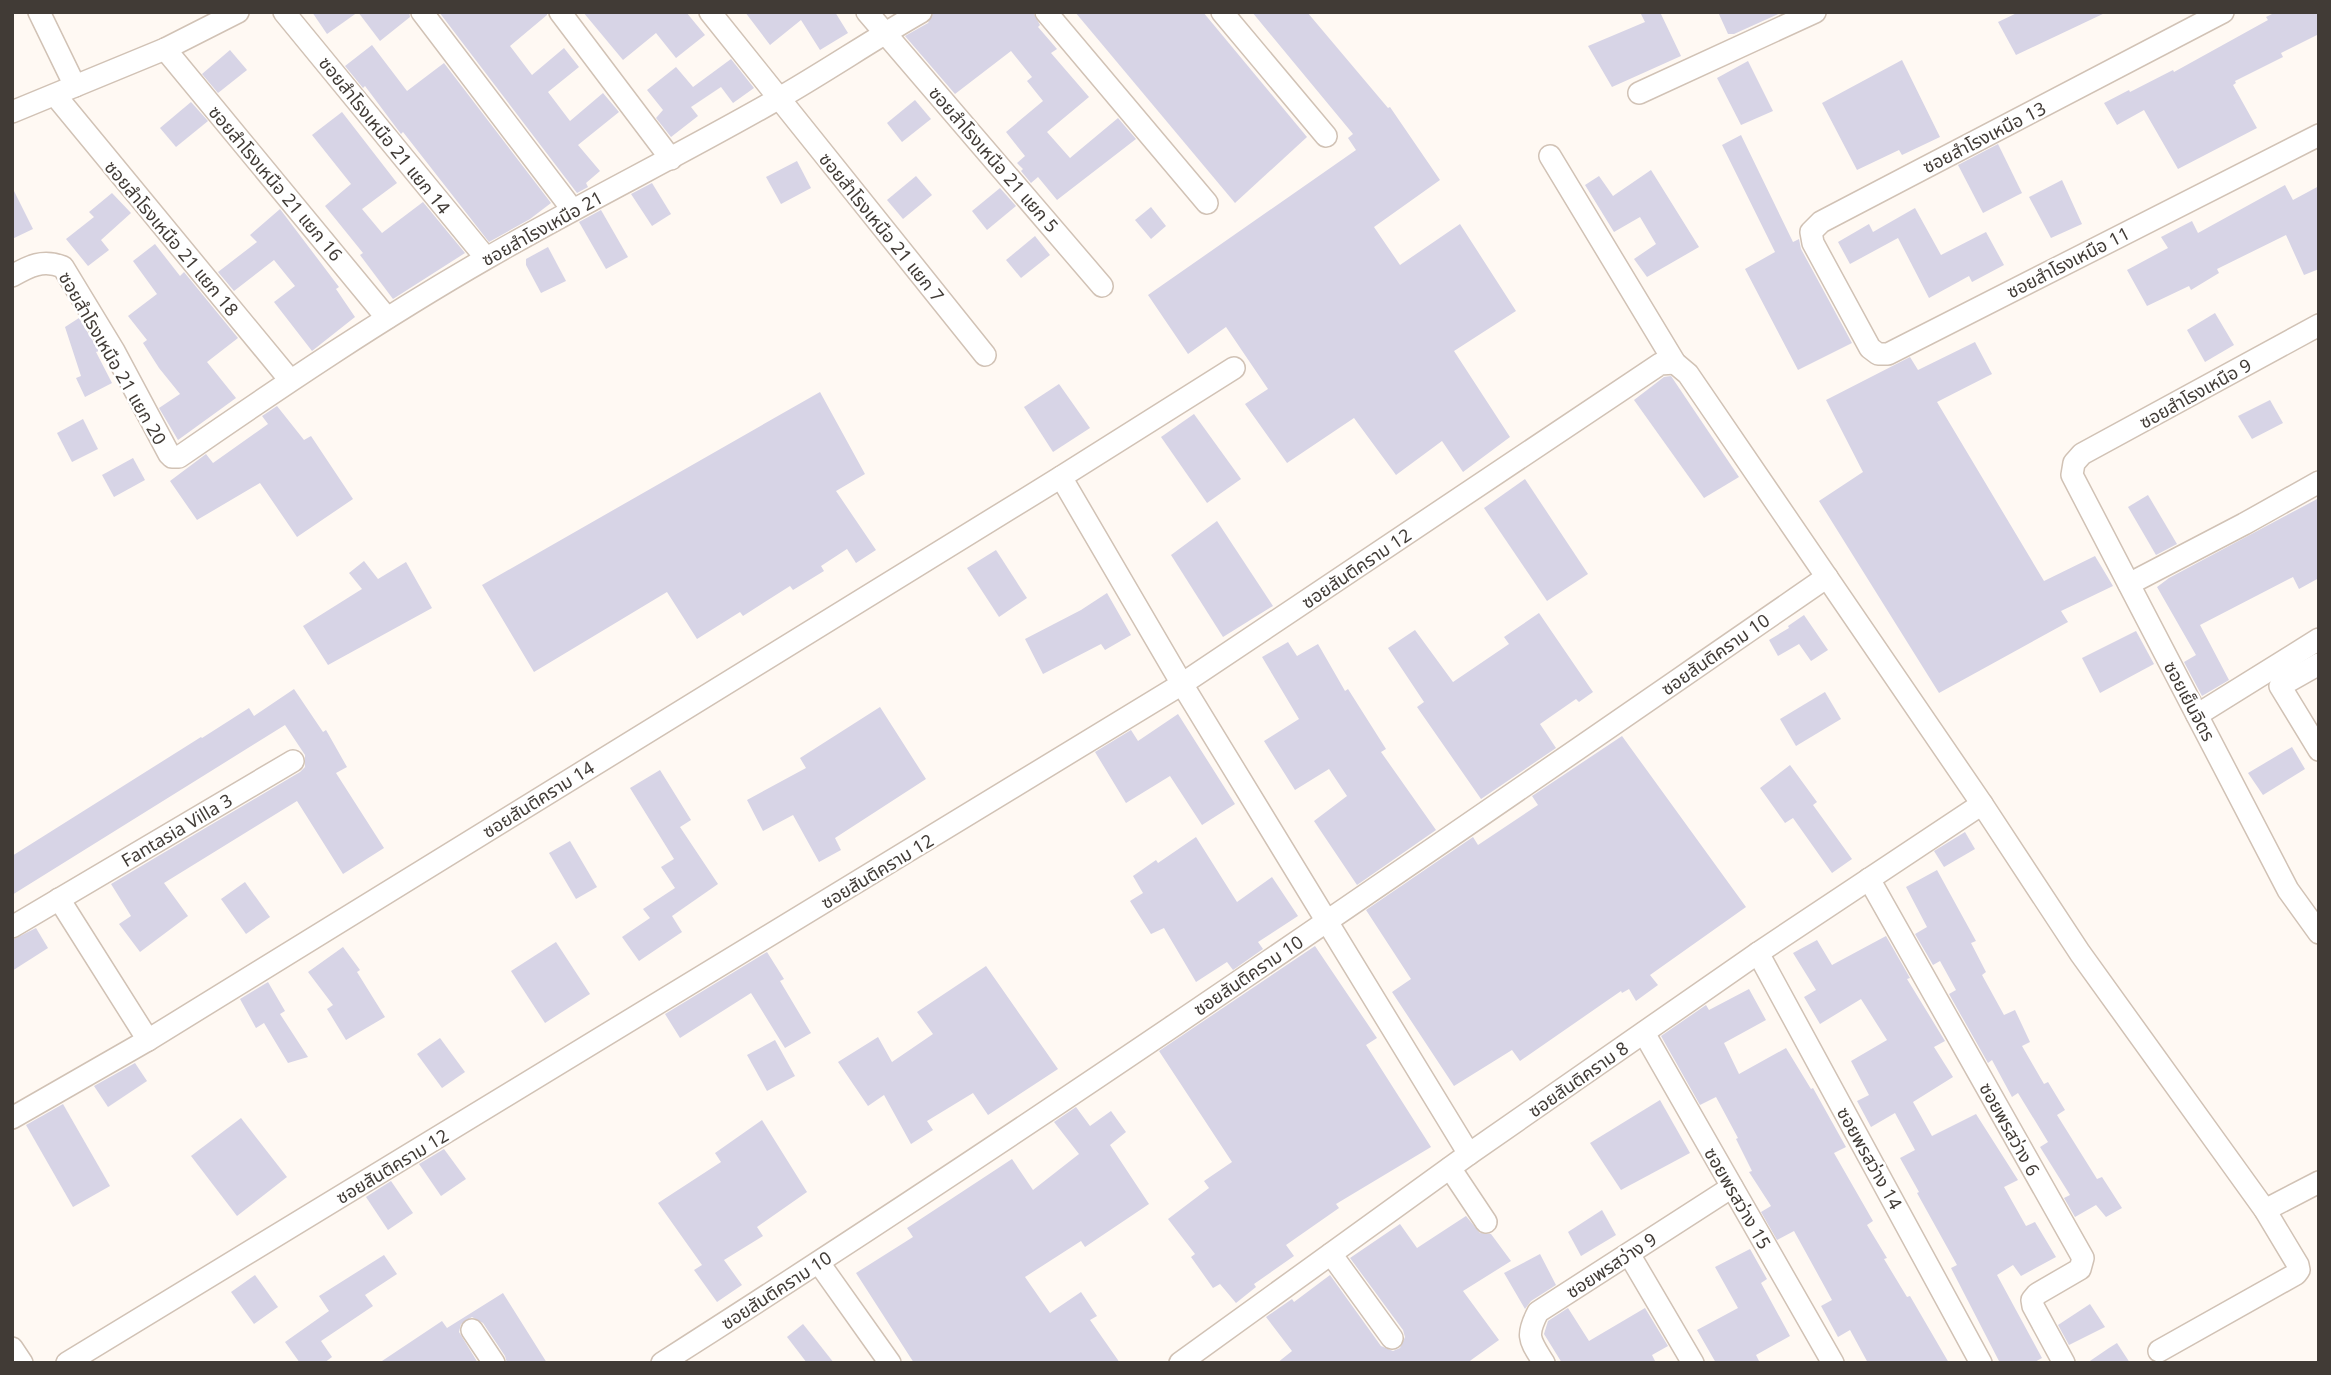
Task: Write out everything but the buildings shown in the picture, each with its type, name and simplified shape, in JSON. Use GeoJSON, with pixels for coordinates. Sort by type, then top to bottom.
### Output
{"type":"FeatureCollection","features":[{"type":"Feature","properties":{"kind":"street"},"geometry":{"type":"LineString","coordinates":[[39,12],[75,86]]}},
{"type":"Feature","properties":{"kind":"street"},"geometry":{"type":"LineString","coordinates":[[12,112],[165,49],[238,12]]}},
{"type":"Feature","properties":{"kind":"street","name":"ซอยสำโรงเหนือ 21 แยก 14"},"geometry":{"type":"LineString","coordinates":[[284,12],[486,258]]}},
{"type":"Feature","properties":{"kind":"street"},"geometry":{"type":"LineString","coordinates":[[422,12],[572,209]]}},
{"type":"Feature","properties":{"kind":"street"},"geometry":{"type":"LineString","coordinates":[[560,12],[671,159]]}},
{"type":"Feature","properties":{"kind":"street","name":"ซอยสำโรงเหนือ 21 แยก 7"},"geometry":{"type":"LineString","coordinates":[[710,12],[985,355]]}},
{"type":"Feature","properties":{"kind":"street","name":"ซอยสำโรงเหนือ 21 แยก 5"},"geometry":{"type":"LineString","coordinates":[[867,12],[1102,286]]}},
{"type":"Feature","properties":{"kind":"street","name":"ซอยสำโรงเหนือ 21"},"geometry":{"type":"LineString","coordinates":[[172,457],[179,457],[290,380],[486,258],[779,99],[921,12]]}},
{"type":"Feature","properties":{"kind":"street"},"geometry":{"type":"LineString","coordinates":[[1046,12],[1207,203]]}},
{"type":"Feature","properties":{"kind":"street"},"geometry":{"type":"LineString","coordinates":[[1222,12],[1326,136]]}},
{"type":"Feature","properties":{"kind":"street"},"geometry":{"type":"LineString","coordinates":[[1639,93],[1815,12]]}},
{"type":"Feature","properties":{"kind":"street","name":"ซอยสำโรงเหนือ 13"},"geometry":{"type":"LineString","coordinates":[[1842,295],[1813,243],[1811,232],[1821,222],[2223,12]]}},
{"type":"Feature","properties":{"kind":"street","name":"ซอยสำโรงเหนือ 21 แยก 16"},"geometry":{"type":"LineString","coordinates":[[165,49],[387,318]]}},
{"type":"Feature","properties":{"kind":"street","name":"ซอยสำโรงเหนือ 21 แยก 18"},"geometry":{"type":"LineString","coordinates":[[55,95],[290,380]]}},
{"type":"Feature","properties":{"kind":"street","name":"ซอยสำโรงเหนือ 11"},"geometry":{"type":"LineString","coordinates":[[1842,295],[1870,348],[1878,354],[1888,354],[2319,135]]}},
{"type":"Feature","properties":{"kind":"street"},"geometry":{"type":"LineString","coordinates":[[1550,156],[1675,363],[1688,374],[1982,804],[2080,953],[2264,1210],[2299,1270],[2159,1351]]}},
{"type":"Feature","properties":{"kind":"street","name":"ซอยสำโรงเหนือ 21 แยก 20"},"geometry":{"type":"LineString","coordinates":[[12,276],[32,264],[49,263],[63,267],[114,351],[172,457]]}},
{"type":"Feature","properties":{"kind":"street","name":"ซอยสำโรงเหนือ 9"},"geometry":{"type":"LineString","coordinates":[[2074,463],[2082,454],[2319,325]]}},
{"type":"Feature","properties":{"kind":"street","name":"ซอยสันติคราม 12"},"geometry":{"type":"LineString","coordinates":[[67,1363],[1182,684],[1649,372],[1661,365],[1675,363]]}},
{"type":"Feature","properties":{"kind":"street","name":"ซอยสันติคราม 14"},"geometry":{"type":"LineString","coordinates":[[12,1118],[148,1040],[1234,368]]}},
{"type":"Feature","properties":{"kind":"street","name":"ซอยเย็นจิตร"},"geometry":{"type":"LineString","coordinates":[[2074,463],[2072,475],[2288,890],[2319,933]]}},
{"type":"Feature","properties":{"kind":"street"},"geometry":{"type":"LineString","coordinates":[[1061,477],[1182,684],[1469,1154]]}},
{"type":"Feature","properties":{"kind":"street"},"geometry":{"type":"LineString","coordinates":[[2129,584],[2319,482]]}},
{"type":"Feature","properties":{"kind":"street","name":"ซอยสันติคราม 10"},"geometry":{"type":"LineString","coordinates":[[662,1363],[819,1263],[1329,921],[1827,577]]}},
{"type":"Feature","properties":{"kind":"street"},"geometry":{"type":"LineString","coordinates":[[2197,715],[2319,639]]}},
{"type":"Feature","properties":{"kind":"street"},"geometry":{"type":"LineString","coordinates":[[2319,664],[2280,686],[2319,750]]}},
{"type":"Feature","properties":{"kind":"street","name":"Fantasia Villa 3"},"geometry":{"type":"LineString","coordinates":[[12,927],[293,761]]}},
{"type":"Feature","properties":{"kind":"street","name":"ซอยสันติคราม 8"},"geometry":{"type":"LineString","coordinates":[[1180,1363],[1469,1154],[1758,953],[1982,804]]}},
{"type":"Feature","properties":{"kind":"street","name":"ซอยพรสว่าง 6"},"geometry":{"type":"LineString","coordinates":[[1869,879],[2082,1258],[2080,1269],[2037,1294],[2032,1300],[2064,1363]]}},
{"type":"Feature","properties":{"kind":"street"},"geometry":{"type":"LineString","coordinates":[[59,899],[148,1040]]}},
{"type":"Feature","properties":{"kind":"street","name":"ซอยพรสว่าง 14"},"geometry":{"type":"LineString","coordinates":[[1758,953],[1981,1363]]}},
{"type":"Feature","properties":{"kind":"street","name":"ซอยพรสว่าง 15"},"geometry":{"type":"LineString","coordinates":[[1644,1033],[1833,1363]]}},
{"type":"Feature","properties":{"kind":"street"},"geometry":{"type":"LineString","coordinates":[[1450,1168],[1486,1222]]}},
{"type":"Feature","properties":{"kind":"street"},"geometry":{"type":"LineString","coordinates":[[2264,1210],[2319,1182]]}},
{"type":"Feature","properties":{"kind":"street","name":"ซอยพรสว่าง 9"},"geometry":{"type":"LineString","coordinates":[[1544,1363],[1529,1339],[1530,1327],[1538,1312],[1732,1187]]}},
{"type":"Feature","properties":{"kind":"street"},"geometry":{"type":"LineString","coordinates":[[1331,1254],[1392,1338]]}},
{"type":"Feature","properties":{"kind":"street"},"geometry":{"type":"LineString","coordinates":[[1629,1254],[1693,1363]]}},
{"type":"Feature","properties":{"kind":"street"},"geometry":{"type":"LineString","coordinates":[[819,1263],[890,1363]]}},
{"type":"Feature","properties":{"kind":"street"},"geometry":{"type":"LineString","coordinates":[[472,1330],[494,1363]]}},
{"type":"Feature","properties":{"kind":"street"},"geometry":{"type":"LineString","coordinates":[[12,1348],[22,1363]]}}]}
